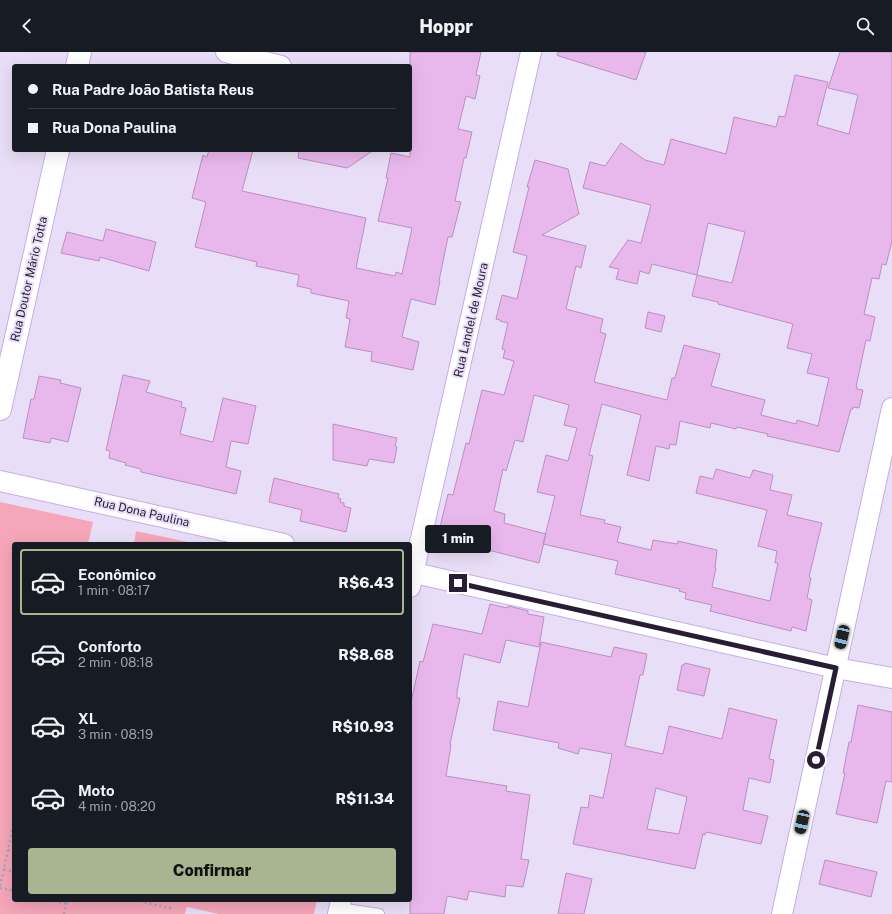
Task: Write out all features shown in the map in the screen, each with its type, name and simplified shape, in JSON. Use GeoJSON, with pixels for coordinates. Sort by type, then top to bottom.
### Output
{"type":"FeatureCollection","features":[{"type":"Feature","properties":{"kind":"street"},"geometry":{"type":"LineString","coordinates":[[77,64],[80,52]]}},
{"type":"Feature","properties":{"kind":"street"},"geometry":{"type":"LineString","coordinates":[[226,52],[273,64]]}},
{"type":"Feature","properties":{"kind":"street","name":"Rua Landel de Moura"},"geometry":{"type":"LineString","coordinates":[[412,573],[531,52]]}},
{"type":"Feature","properties":{"kind":"street","name":"Rua Doutor Mário Totta"},"geometry":{"type":"LineString","coordinates":[[0,409],[58,152]]}},
{"type":"Feature","properties":{"kind":"street"},"geometry":{"type":"LineString","coordinates":[[782,914],[892,408]]}},
{"type":"Feature","properties":{"kind":"street","name":"Rua Dona Paulina"},"geometry":{"type":"LineString","coordinates":[[0,481],[275,542]]}},
{"type":"Feature","properties":{"kind":"street"},"geometry":{"type":"LineString","coordinates":[[412,577],[836,668],[892,678]]}},
{"type":"Feature","properties":{"kind":"lane"},"geometry":{"type":"LineString","coordinates":[[339,907],[379,914]]}},
{"type":"Feature","properties":{"kind":"path"},"geometry":{"type":"LineString","coordinates":[[12,835],[0,887],[12,890]]}},
{"type":"Feature","properties":{"kind":"path"},"geometry":{"type":"LineString","coordinates":[[8,850],[12,851]]}},
{"type":"Feature","properties":{"kind":"path"},"geometry":{"type":"LineString","coordinates":[[4,869],[12,871]]}},
{"type":"Feature","properties":{"kind":"path"},"geometry":{"type":"LineString","coordinates":[[58,902],[67,904],[64,914]]}},
{"type":"Feature","properties":{"kind":"path"},"geometry":{"type":"LineString","coordinates":[[143,902],[173,909]]}},
{"type":"Feature","properties":{"kind":"shaded area"},"geometry":{"type":"Polygon","coordinates":[[[0,502],[93,522],[88,542],[12,542],[12,902],[317,902],[314,914],[219,914],[187,907],[185,914],[0,914],[0,502]]]}},
{"type":"Feature","properties":{"kind":"shaded area"},"geometry":{"type":"Polygon","coordinates":[[[136,531],[188,542],[134,542],[136,531]]]}},
{"type":"Feature","properties":{"kind":"building"},"geometry":{"type":"Polygon","coordinates":[[[410,52],[481,52],[476,75],[480,76],[475,99],[466,96],[458,129],[472,132],[466,158],[464,158],[455,201],[461,202],[452,237],[448,237],[435,305],[411,299],[402,337],[419,342],[413,370],[371,361],[372,352],[345,347],[350,319],[346,318],[349,301],[311,293],[311,289],[297,286],[299,275],[256,266],[257,262],[195,247],[206,202],[192,198],[203,155],[207,157],[208,152],[252,152],[242,191],[366,218],[356,268],[395,276],[396,272],[402,274],[412,228],[378,221],[388,178],[386,178],[391,153],[410,157],[410,152],[412,152],[412,64],[410,64],[410,52]]]}},
{"type":"Feature","properties":{"kind":"building"},"geometry":{"type":"Polygon","coordinates":[[[558,52],[646,52],[636,80],[559,56],[557,55],[558,52]]]}},
{"type":"Feature","properties":{"kind":"building"},"geometry":{"type":"Polygon","coordinates":[[[840,52],[892,52],[892,241],[886,265],[882,264],[879,279],[872,278],[864,314],[875,317],[870,341],[866,340],[856,387],[857,389],[863,390],[859,408],[853,407],[853,409],[851,409],[839,452],[767,436],[768,434],[737,427],[736,429],[711,423],[710,428],[680,421],[676,445],[670,444],[669,449],[656,446],[649,481],[627,475],[641,415],[602,404],[589,455],[593,456],[580,515],[605,520],[604,523],[621,527],[617,542],[651,550],[653,540],[677,544],[678,541],[717,550],[716,568],[712,587],[770,601],[778,563],[775,563],[777,551],[758,546],[767,510],[696,493],[700,476],[713,479],[716,469],[750,478],[753,470],[773,475],[770,490],[792,495],[787,515],[822,523],[809,577],[811,578],[807,598],[812,600],[806,631],[792,627],[791,631],[710,611],[712,605],[685,599],[686,593],[679,591],[680,589],[615,574],[618,561],[544,544],[539,563],[441,538],[443,528],[440,527],[448,494],[453,495],[466,443],[469,444],[482,390],[504,395],[514,361],[503,358],[505,350],[502,349],[508,323],[496,319],[502,295],[517,299],[527,256],[513,252],[529,187],[527,187],[535,160],[568,169],[579,214],[542,235],[586,246],[581,268],[576,266],[566,309],[603,319],[600,332],[606,334],[594,382],[667,400],[672,378],[675,378],[684,345],[720,354],[711,386],[765,400],[761,415],[796,424],[797,420],[818,426],[829,378],[807,373],[812,354],[787,348],[793,324],[692,296],[697,275],[652,264],[649,274],[640,271],[637,284],[616,279],[619,269],[609,267],[628,240],[641,243],[651,205],[583,188],[590,162],[605,166],[621,143],[645,160],[664,165],[671,139],[726,154],[734,117],[776,127],[779,116],[785,117],[795,75],[828,82],[817,125],[849,134],[858,95],[828,88],[840,52]],[[708,223],[697,275],[732,283],[745,232],[708,223]],[[534,395],[523,442],[515,440],[506,471],[503,469],[494,511],[505,514],[504,523],[546,534],[555,496],[537,492],[546,455],[568,461],[577,428],[564,425],[569,405],[534,395]]]}},
{"type":"Feature","properties":{"kind":"building"},"geometry":{"type":"Polygon","coordinates":[[[299,152],[371,152],[347,168],[298,158],[299,152]]]}},
{"type":"Feature","properties":{"kind":"building"},"geometry":{"type":"Polygon","coordinates":[[[106,229],[156,242],[149,271],[100,257],[99,261],[61,253],[67,232],[103,241],[106,229]]]}},
{"type":"Feature","properties":{"kind":"building"},"geometry":{"type":"Polygon","coordinates":[[[648,312],[665,316],[661,332],[645,328],[648,312]]]}},
{"type":"Feature","properties":{"kind":"building"},"geometry":{"type":"Polygon","coordinates":[[[123,375],[150,381],[146,392],[182,402],[181,407],[186,408],[180,434],[213,442],[223,398],[256,406],[248,444],[231,441],[226,467],[241,471],[236,494],[141,472],[141,469],[125,465],[126,463],[109,458],[110,451],[106,450],[123,375]]]}},
{"type":"Feature","properties":{"kind":"building"},"geometry":{"type":"Polygon","coordinates":[[[39,376],[61,380],[60,383],[81,388],[68,442],[51,438],[50,443],[23,438],[31,399],[34,399],[39,376]]]}},
{"type":"Feature","properties":{"kind":"building"},"geometry":{"type":"Polygon","coordinates":[[[333,424],[397,438],[394,463],[369,459],[367,466],[333,460],[333,424]]]}},
{"type":"Feature","properties":{"kind":"building"},"geometry":{"type":"Polygon","coordinates":[[[274,478],[339,494],[338,498],[341,499],[340,502],[344,503],[344,506],[351,508],[346,532],[300,521],[302,510],[269,502],[274,478]]]}},
{"type":"Feature","properties":{"kind":"building"},"geometry":{"type":"Polygon","coordinates":[[[490,604],[507,608],[508,606],[528,611],[528,614],[544,617],[539,647],[506,640],[500,663],[464,654],[457,692],[457,698],[460,698],[450,744],[446,776],[507,786],[506,791],[530,795],[521,859],[529,860],[523,887],[506,885],[505,897],[469,891],[467,900],[447,896],[444,914],[410,914],[410,902],[412,902],[412,698],[420,661],[423,662],[433,624],[482,634],[490,604]]]}},
{"type":"Feature","properties":{"kind":"building"},"geometry":{"type":"Polygon","coordinates":[[[541,642],[611,657],[614,647],[647,654],[643,675],[640,675],[625,746],[663,754],[669,726],[722,739],[729,708],[777,720],[769,759],[774,760],[770,783],[749,778],[743,810],[768,816],[761,844],[706,832],[705,835],[703,834],[695,869],[573,844],[581,807],[588,808],[590,795],[603,798],[612,754],[580,748],[578,754],[558,748],[559,743],[493,730],[498,701],[528,707],[541,642]],[[656,788],[647,829],[679,834],[687,797],[656,788]]]}},
{"type":"Feature","properties":{"kind":"building"},"geometry":{"type":"Polygon","coordinates":[[[685,663],[710,669],[704,696],[677,690],[682,665],[685,663]]]}},
{"type":"Feature","properties":{"kind":"building"},"geometry":{"type":"Polygon","coordinates":[[[858,705],[892,712],[892,782],[886,781],[877,823],[836,814],[845,773],[843,773],[849,742],[851,742],[858,705]]]}},
{"type":"Feature","properties":{"kind":"building"},"geometry":{"type":"Polygon","coordinates":[[[825,860],[877,872],[871,897],[819,884],[825,860]]]}},
{"type":"Feature","properties":{"kind":"building"},"geometry":{"type":"Polygon","coordinates":[[[566,873],[592,879],[584,914],[558,914],[566,873]]]}},
{"type":"Feature","properties":{"kind":"route"},"geometry":{"type":"LineString","coordinates":[[458,583],[836,668],[816,760]]}}]}
